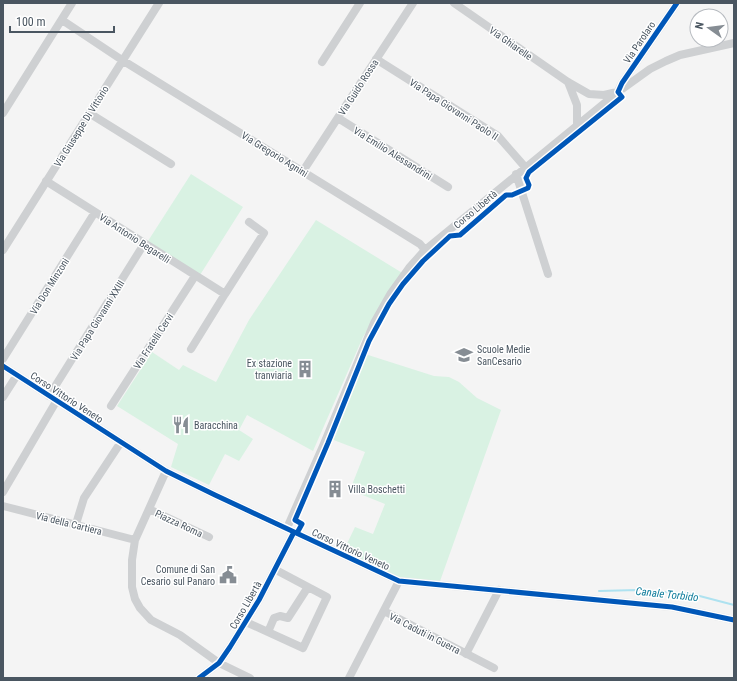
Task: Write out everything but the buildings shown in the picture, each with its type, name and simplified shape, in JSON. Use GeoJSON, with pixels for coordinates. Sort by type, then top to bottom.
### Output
{"type":"FeatureCollection","features":[{"type":"Feature","properties":{"kind":"street"},"geometry":{"type":"LineString","coordinates":[[3,113],[72,3]]}},
{"type":"Feature","properties":{"kind":"street","name":"Via Giuseppe Di Vittorio"},"geometry":{"type":"LineString","coordinates":[[3,250],[159,3]]}},
{"type":"Feature","properties":{"kind":"street"},"geometry":{"type":"LineString","coordinates":[[322,62],[360,3]]}},
{"type":"Feature","properties":{"kind":"street","name":"Via Guido Rossa"},"geometry":{"type":"LineString","coordinates":[[303,171],[413,3]]}},
{"type":"Feature","properties":{"kind":"street","name":"Via Ghiarelle"},"geometry":{"type":"LineString","coordinates":[[454,3],[568,82],[589,94],[604,95],[618,92]]}},
{"type":"Feature","properties":{"kind":"street","name":"Via Parolaro"},"geometry":{"type":"LineString","coordinates":[[618,92],[622,83],[677,3]]}},
{"type":"Feature","properties":{"kind":"street","name":"Via Gregorio Agnini"},"geometry":{"type":"LineString","coordinates":[[62,20],[122,60],[420,244],[425,250]]}},
{"type":"Feature","properties":{"kind":"street","name":"Corso Libertà"},"geometry":{"type":"LineString","coordinates":[[199,678],[220,663],[276,570],[323,446],[374,323],[391,293],[425,250],[594,111],[650,70],[680,55],[734,43]]}},
{"type":"Feature","properties":{"kind":"street","name":"Via Papa Giovanni Paolo II"},"geometry":{"type":"LineString","coordinates":[[376,59],[498,136],[525,167]]}},
{"type":"Feature","properties":{"kind":"street"},"geometry":{"type":"LineString","coordinates":[[568,82],[577,105],[577,126]]}},
{"type":"Feature","properties":{"kind":"street"},"geometry":{"type":"LineString","coordinates":[[577,105],[584,110],[594,111],[593,102],[589,94]]}},
{"type":"Feature","properties":{"kind":"street"},"geometry":{"type":"LineString","coordinates":[[89,113],[171,164]]}},
{"type":"Feature","properties":{"kind":"street","name":"Via Emilio Alessandrini"},"geometry":{"type":"LineString","coordinates":[[338,118],[448,187]]}},
{"type":"Feature","properties":{"kind":"street"},"geometry":{"type":"LineString","coordinates":[[516,174],[548,274]]}},
{"type":"Feature","properties":{"kind":"street","name":"Via Antonio Begarelli"},"geometry":{"type":"LineString","coordinates":[[46,181],[225,294]]}},
{"type":"Feature","properties":{"kind":"street","name":"Via Don Minzoni"},"geometry":{"type":"LineString","coordinates":[[3,359],[95,212]]}},
{"type":"Feature","properties":{"kind":"street"},"geometry":{"type":"LineString","coordinates":[[191,349],[264,233],[249,222]]}},
{"type":"Feature","properties":{"kind":"street","name":"Via Papa Giovanni XXIII"},"geometry":{"type":"LineString","coordinates":[[3,492],[53,398],[144,244]]}},
{"type":"Feature","properties":{"kind":"street","name":"Via Fratelli Cervi"},"geometry":{"type":"LineString","coordinates":[[111,406],[195,276]]}},
{"type":"Feature","properties":{"kind":"street","name":"Corso Vittorio Veneto"},"geometry":{"type":"LineString","coordinates":[[3,366],[166,470],[215,495],[399,581],[672,607],[734,620]]}},
{"type":"Feature","properties":{"kind":"street"},"geometry":{"type":"LineString","coordinates":[[3,396],[17,375]]}},
{"type":"Feature","properties":{"kind":"street"},"geometry":{"type":"LineString","coordinates":[[76,524],[84,498],[121,442]]}},
{"type":"Feature","properties":{"kind":"street"},"geometry":{"type":"LineString","coordinates":[[166,470],[135,540],[132,560],[132,587],[135,600],[151,620],[180,635],[220,663],[250,678]]}},
{"type":"Feature","properties":{"kind":"street","name":"Via della Cartiera"},"geometry":{"type":"LineString","coordinates":[[3,506],[135,540]]}},
{"type":"Feature","properties":{"kind":"street","name":"Piazza Roma"},"geometry":{"type":"LineString","coordinates":[[149,509],[209,537]]}},
{"type":"Feature","properties":{"kind":"street"},"geometry":{"type":"LineString","coordinates":[[246,622],[303,648],[327,597],[276,570]]}},
{"type":"Feature","properties":{"kind":"street"},"geometry":{"type":"LineString","coordinates":[[352,677],[399,581]]}},
{"type":"Feature","properties":{"kind":"street"},"geometry":{"type":"LineString","coordinates":[[268,632],[274,618],[280,616],[288,618],[308,587]]}},
{"type":"Feature","properties":{"kind":"street","name":"Via Caduti in Guerra"},"geometry":{"type":"LineString","coordinates":[[466,654],[499,590]]}},
{"type":"Feature","properties":{"kind":"street","name":"Via Caduti in Guerra"},"geometry":{"type":"LineString","coordinates":[[384,612],[494,668]]}},
{"type":"Feature","properties":{"kind":"green space"},"geometry":{"type":"Polygon","coordinates":[[[191,174],[243,207],[200,275],[148,241],[191,174]]]}},
{"type":"Feature","properties":{"kind":"green space"},"geometry":{"type":"Polygon","coordinates":[[[316,220],[404,274],[363,337],[313,451],[247,415],[239,430],[253,439],[239,461],[225,454],[209,485],[171,467],[178,444],[117,406],[152,352],[179,370],[183,365],[216,382],[249,320],[316,220]]]}},
{"type":"Feature","properties":{"kind":"green space"},"geometry":{"type":"Polygon","coordinates":[[[365,354],[434,376],[449,377],[459,382],[477,398],[501,410],[439,584],[394,576],[343,552],[355,527],[373,534],[385,504],[350,490],[365,452],[331,439],[365,354]]]}},
{"type":"Feature","properties":{"kind":"waterway","name":"Canale Torbido"},"geometry":{"type":"LineString","coordinates":[[599,591],[637,590],[692,594],[734,605]]}},
{"type":"Feature","properties":{"kind":"cycle path"},"geometry":{"type":"LineString","coordinates":[[297,533],[302,524],[295,520],[369,341],[389,304],[403,284],[423,261],[450,236],[460,235],[506,195],[512,195],[528,188],[529,185],[526,178],[529,172],[622,97],[618,92],[622,83],[677,3]]}},
{"type":"Feature","properties":{"kind":"cycle path"},"geometry":{"type":"LineString","coordinates":[[3,366],[166,471],[399,581],[672,607],[734,620]]}},
{"type":"Feature","properties":{"kind":"cycle path"},"geometry":{"type":"LineString","coordinates":[[199,678],[219,663],[230,647],[259,600],[294,532]]}},
{"type":"Feature","properties":{"kind":"place","name":"Scuole Medie SanCesario"},"geometry":{"type":"Point","coordinates":[464,355]}},
{"type":"Feature","properties":{"kind":"place","name":"Ex stazione tranviaria"},"geometry":{"type":"Point","coordinates":[305,369]}},
{"type":"Feature","properties":{"kind":"place","name":"Baracchina"},"geometry":{"type":"Point","coordinates":[181,425]}},
{"type":"Feature","properties":{"kind":"place","name":"Villa Boschetti"},"geometry":{"type":"Point","coordinates":[335,489]}},
{"type":"Feature","properties":{"kind":"place","name":"Comune di San Cesario sul Panaro"},"geometry":{"type":"Point","coordinates":[228,575]}}]}
